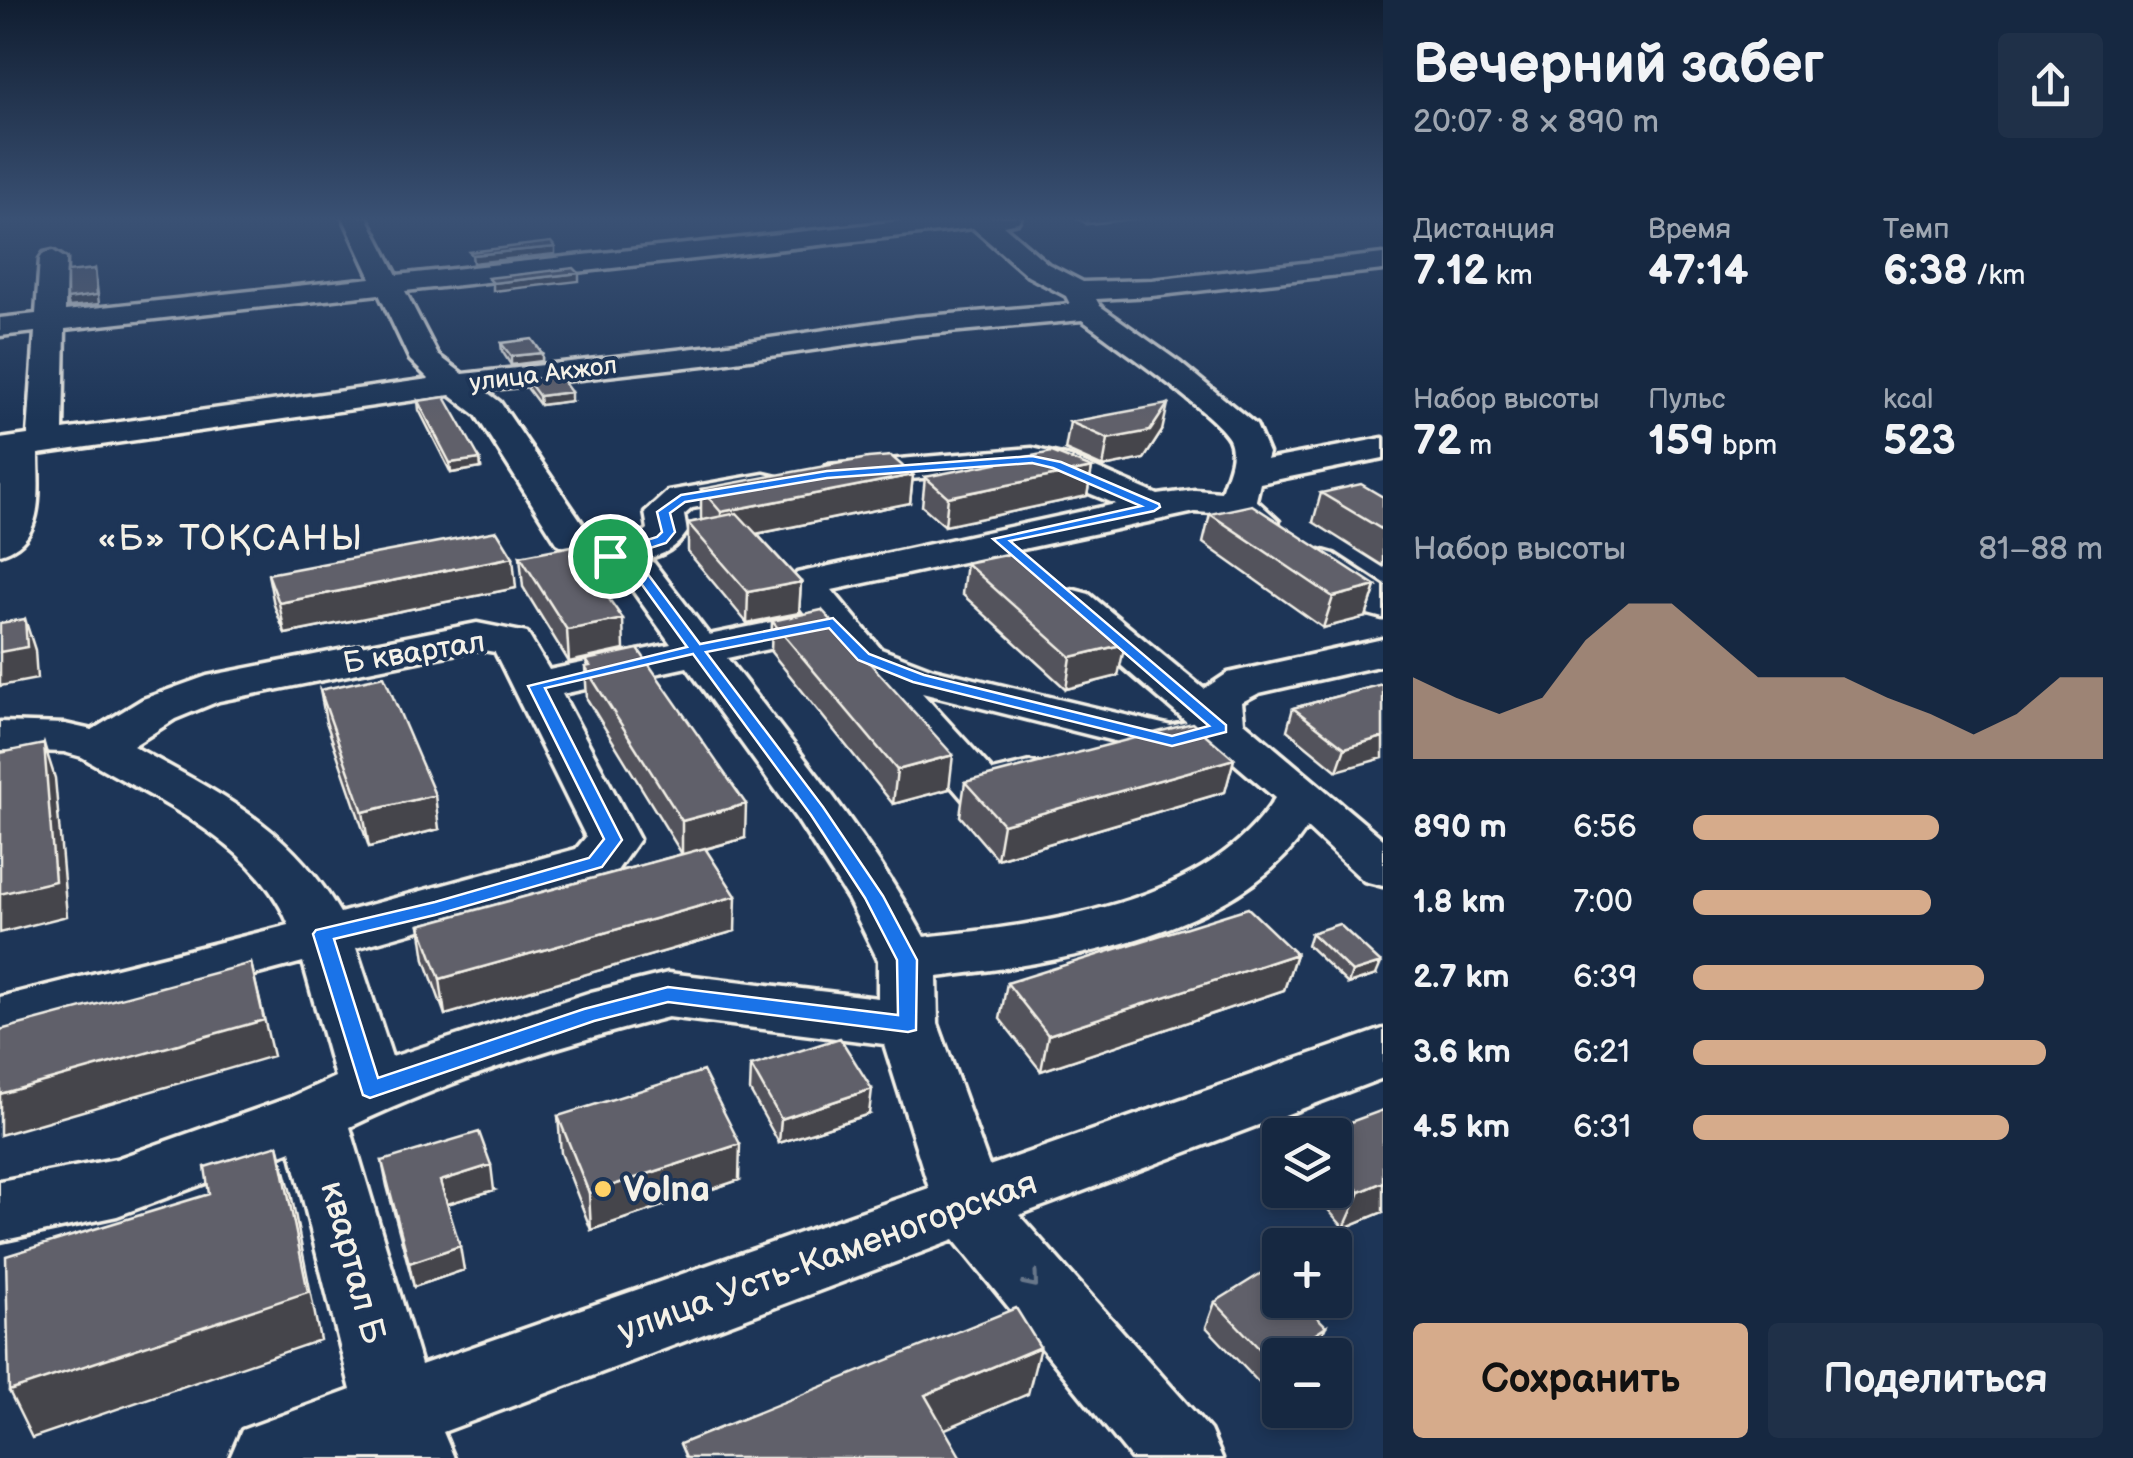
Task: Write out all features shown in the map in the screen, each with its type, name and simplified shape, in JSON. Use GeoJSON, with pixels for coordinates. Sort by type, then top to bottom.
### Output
{"type":"FeatureCollection","features":[{"type":"Feature","properties":{"kind":"street"},"geometry":{"type":"LineString","coordinates":[[0,542],[20,518],[22,446],[50,321],[52,285]]}},
{"type":"Feature","properties":{"kind":"street"},"geometry":{"type":"LineString","coordinates":[[0,326],[378,285]]}},
{"type":"Feature","properties":{"kind":"street"},"geometry":{"type":"LineString","coordinates":[[389,285],[426,360],[460,383],[488,409],[571,535],[640,572],[817,811],[874,896],[907,960],[908,1024],[969,1206],[1182,1458]]}},
{"type":"Feature","properties":{"kind":"street"},"geometry":{"type":"LineString","coordinates":[[1060,285],[1244,432],[1250,453],[1240,490]]}},
{"type":"Feature","properties":{"kind":"street","name":"улица Акжол"},"geometry":{"type":"LineString","coordinates":[[22,446],[460,383],[720,354],[1178,285]]}},
{"type":"Feature","properties":{"kind":"street"},"geometry":{"type":"LineString","coordinates":[[1220,728],[982,790],[833,622],[809,586],[816,578],[1154,507],[1195,502],[1383,448]]}},
{"type":"Feature","properties":{"kind":"street"},"geometry":{"type":"LineString","coordinates":[[610,556],[662,540],[668,532],[664,512],[681,499],[799,479],[1032,460],[1057,465],[1154,507]]}},
{"type":"Feature","properties":{"kind":"street"},"geometry":{"type":"LineString","coordinates":[[1240,490],[1293,543],[1383,604]]}},
{"type":"Feature","properties":{"kind":"street"},"geometry":{"type":"LineString","coordinates":[[999,539],[1302,794],[1383,868]]}},
{"type":"Feature","properties":{"kind":"street"},"geometry":{"type":"LineString","coordinates":[[536,686],[833,622]]}},
{"type":"Feature","properties":{"kind":"street","name":"Б квартал"},"geometry":{"type":"LineString","coordinates":[[0,1020],[435,908],[596,862],[613,840],[512,642],[478,636],[207,690],[159,709],[99,747]]}},
{"type":"Feature","properties":{"kind":"street"},"geometry":{"type":"LineString","coordinates":[[1220,728],[1219,700],[1226,691],[1244,683],[1383,652]]}},
{"type":"Feature","properties":{"kind":"street"},"geometry":{"type":"LineString","coordinates":[[864,657],[918,679],[1172,741]]}},
{"type":"Feature","properties":{"kind":"street"},"geometry":{"type":"LineString","coordinates":[[0,736],[64,738],[99,747],[227,822],[285,871],[323,934],[342,1102]]}},
{"type":"Feature","properties":{"kind":"street"},"geometry":{"type":"LineString","coordinates":[[907,960],[996,951],[1078,932],[1200,892],[1250,862],[1280,831],[1302,794]]}},
{"type":"Feature","properties":{"kind":"street"},"geometry":{"type":"LineString","coordinates":[[0,1211],[117,1187],[591,1014],[668,995],[908,1024]]}},
{"type":"Feature","properties":{"kind":"street","name":"улица Усть-Каменогорская"},"geometry":{"type":"LineString","coordinates":[[270,1458],[404,1434],[969,1206],[1383,1053]]}},
{"type":"Feature","properties":{"kind":"street","name":"квартал Б"},"geometry":{"type":"LineString","coordinates":[[342,1102],[404,1434]]}},
{"type":"Feature","properties":{"kind":"building"},"geometry":{"type":"Polygon","coordinates":[[[67,285],[96,285],[97,295],[67,299],[67,285]]]}},
{"type":"Feature","properties":{"kind":"building"},"geometry":{"type":"Polygon","coordinates":[[[532,339],[542,353],[511,356],[501,343],[532,339]]]}},
{"type":"Feature","properties":{"kind":"building"},"geometry":{"type":"Polygon","coordinates":[[[559,376],[571,392],[539,396],[527,380],[559,376]]]}},
{"type":"Feature","properties":{"kind":"building"},"geometry":{"type":"Polygon","coordinates":[[[445,397],[480,459],[450,463],[418,401],[445,397]]]}},
{"type":"Feature","properties":{"kind":"building"},"geometry":{"type":"Polygon","coordinates":[[[1168,404],[1150,431],[1108,439],[1070,422],[1168,404]]]}},
{"type":"Feature","properties":{"kind":"building"},"geometry":{"type":"Polygon","coordinates":[[[1052,452],[1092,468],[948,497],[925,477],[1052,452]]]}},
{"type":"Feature","properties":{"kind":"building"},"geometry":{"type":"Polygon","coordinates":[[[891,456],[913,475],[721,512],[701,489],[868,458],[891,456]]]}},
{"type":"Feature","properties":{"kind":"building"},"geometry":{"type":"Polygon","coordinates":[[[1361,484],[1383,497],[1383,530],[1321,493],[1361,484]]]}},
{"type":"Feature","properties":{"kind":"building"},"geometry":{"type":"Polygon","coordinates":[[[1252,505],[1376,586],[1333,597],[1210,514],[1252,505]]]}},
{"type":"Feature","properties":{"kind":"building"},"geometry":{"type":"Polygon","coordinates":[[[737,513],[801,582],[748,592],[688,523],[737,513]]]}},
{"type":"Feature","properties":{"kind":"building"},"geometry":{"type":"Polygon","coordinates":[[[497,531],[513,557],[279,603],[268,574],[497,531]]]}},
{"type":"Feature","properties":{"kind":"building"},"geometry":{"type":"Polygon","coordinates":[[[572,546],[623,619],[567,630],[520,556],[572,546]]]}},
{"type":"Feature","properties":{"kind":"building"},"geometry":{"type":"Polygon","coordinates":[[[1015,553],[1125,644],[1071,657],[966,563],[1015,553]]]}},
{"type":"Feature","properties":{"kind":"building"},"geometry":{"type":"Polygon","coordinates":[[[822,610],[953,755],[897,770],[772,621],[822,610]]]}},
{"type":"Feature","properties":{"kind":"building"},"geometry":{"type":"Polygon","coordinates":[[[25,619],[27,647],[0,652],[0,623],[25,619]]]}},
{"type":"Feature","properties":{"kind":"building"},"geometry":{"type":"Polygon","coordinates":[[[638,649],[746,804],[682,821],[585,667],[590,666],[586,660],[638,649]]]}},
{"type":"Feature","properties":{"kind":"building"},"geometry":{"type":"Polygon","coordinates":[[[384,676],[435,795],[363,812],[320,690],[384,676]]]}},
{"type":"Feature","properties":{"kind":"building"},"geometry":{"type":"Polygon","coordinates":[[[1383,684],[1383,737],[1345,748],[1293,708],[1383,684]]]}},
{"type":"Feature","properties":{"kind":"building"},"geometry":{"type":"Polygon","coordinates":[[[1192,723],[1234,759],[1003,824],[965,782],[1192,723]]]}},
{"type":"Feature","properties":{"kind":"building"},"geometry":{"type":"Polygon","coordinates":[[[44,744],[55,881],[0,894],[0,753],[44,744]]]}},
{"type":"Feature","properties":{"kind":"building"},"geometry":{"type":"Polygon","coordinates":[[[705,848],[736,896],[440,979],[420,925],[705,848]]]}},
{"type":"Feature","properties":{"kind":"building"},"geometry":{"type":"Polygon","coordinates":[[[1248,908],[1296,954],[1048,1035],[1007,983],[1248,908]]]}},
{"type":"Feature","properties":{"kind":"building"},"geometry":{"type":"Polygon","coordinates":[[[1339,924],[1381,963],[1352,972],[1311,933],[1339,924]]]}},
{"type":"Feature","properties":{"kind":"building"},"geometry":{"type":"Polygon","coordinates":[[[251,963],[264,1020],[0,1094],[0,1030],[251,963]]]}},
{"type":"Feature","properties":{"kind":"building"},"geometry":{"type":"Polygon","coordinates":[[[840,1038],[872,1089],[781,1119],[751,1066],[840,1038]]]}},
{"type":"Feature","properties":{"kind":"building"},"geometry":{"type":"Polygon","coordinates":[[[703,1071],[740,1144],[589,1193],[558,1116],[703,1071]]]}},
{"type":"Feature","properties":{"kind":"building"},"geometry":{"type":"Polygon","coordinates":[[[1383,1110],[1383,1182],[1360,1192],[1352,1183],[1352,1121],[1383,1110]]]}},
{"type":"Feature","properties":{"kind":"building"},"geometry":{"type":"Polygon","coordinates":[[[479,1132],[491,1165],[440,1181],[460,1246],[409,1263],[382,1161],[479,1132]]]}},
{"type":"Feature","properties":{"kind":"building"},"geometry":{"type":"Polygon","coordinates":[[[278,1145],[308,1292],[9,1391],[6,1256],[209,1194],[205,1167],[278,1145]]]}},
{"type":"Feature","properties":{"kind":"building"},"geometry":{"type":"Polygon","coordinates":[[[1262,1273],[1262,1318],[1318,1318],[1326,1326],[1308,1338],[1262,1338],[1262,1351],[1215,1302],[1262,1273]]]}},
{"type":"Feature","properties":{"kind":"building"},"geometry":{"type":"Polygon","coordinates":[[[1016,1308],[1040,1347],[925,1395],[961,1458],[686,1458],[680,1444],[1016,1308]]]}},
{"type":"Feature","properties":{"kind":"place","name":"Volna"},"geometry":{"type":"Point","coordinates":[603,1189]}},
{"type":"Feature","properties":{"kind":"district","name":"«Б» ТОҚСАНЫ"},"geometry":{"type":"Point","coordinates":[231,538]}},
{"type":"Feature","properties":{"kind":"route"},"geometry":{"type":"LineString","coordinates":[[610,556],[640,572],[696,649],[536,686],[613,840],[596,862],[435,908],[323,934],[370,1089],[591,1014],[668,995],[908,1024],[907,960],[874,896],[817,811],[696,649],[833,622],[864,657],[918,679],[1172,741],[1220,728],[999,539],[1154,507],[1057,465],[1032,460],[827,474],[681,499],[664,512],[668,532],[662,540],[610,556]]}}]}
